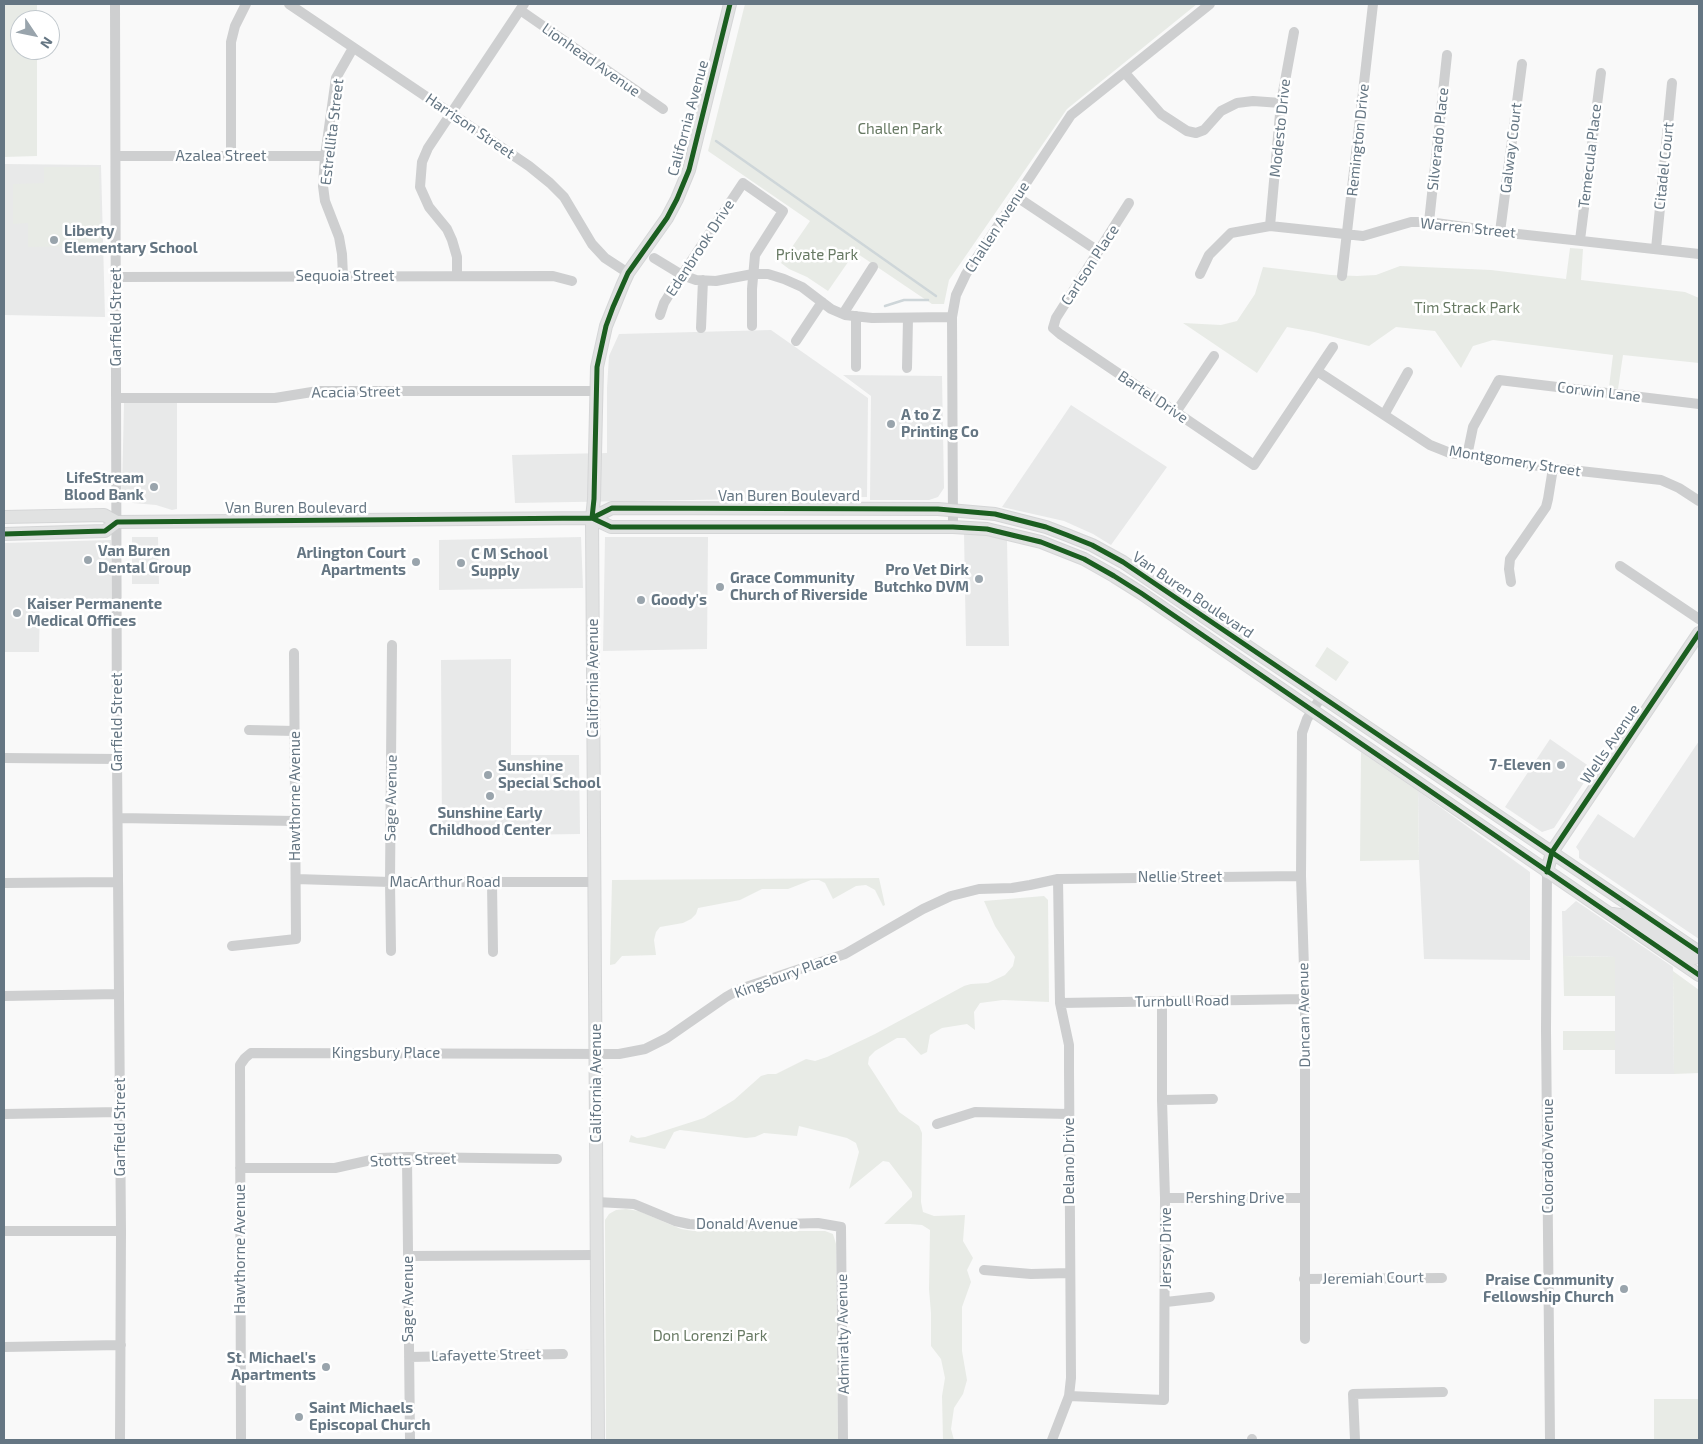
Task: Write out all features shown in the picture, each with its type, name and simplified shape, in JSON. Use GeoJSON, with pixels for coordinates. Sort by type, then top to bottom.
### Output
{"type":"FeatureCollection","features":[{"type":"Feature","properties":{"kind":"main road","name":"California Avenue"},"geometry":{"type":"LineString","coordinates":[[598,1440],[592,518],[597,367],[612,307],[628,274],[667,218],[689,170],[730,4]]}},
{"type":"Feature","properties":{"kind":"main road","name":"Van Buren Boulevard"},"geometry":{"type":"LineString","coordinates":[[4,517],[104,515],[117,522],[592,518],[612,508],[954,510],[995,514],[1054,530],[1108,554],[1166,591],[1699,952]]}},
{"type":"Feature","properties":{"kind":"main road"},"geometry":{"type":"LineString","coordinates":[[4,524],[28,522],[44,516]]}},
{"type":"Feature","properties":{"kind":"main road","name":"Van Buren Boulevard"},"geometry":{"type":"LineString","coordinates":[[592,518],[610,527],[953,527],[997,531],[1061,549],[1109,572],[1174,615],[1699,975]]}},
{"type":"Feature","properties":{"kind":"main road","name":"Van Buren Boulevard"},"geometry":{"type":"LineString","coordinates":[[4,534],[104,531],[117,522]]}},
{"type":"Feature","properties":{"kind":"main road"},"geometry":{"type":"LineString","coordinates":[[997,531],[1012,528],[1050,536],[1054,530]]}},
{"type":"Feature","properties":{"kind":"main road"},"geometry":{"type":"LineString","coordinates":[[1109,572],[1124,575],[1159,595],[1166,591]]}},
{"type":"Feature","properties":{"kind":"main road","name":"Wells Avenue"},"geometry":{"type":"LineString","coordinates":[[1547,872],[1552,852],[1699,633]]}},
{"type":"Feature","properties":{"kind":"main road"},"geometry":{"type":"LineString","coordinates":[[1608,913],[1631,917],[1685,954],[1694,958],[1699,957]]}},
{"type":"Feature","properties":{"kind":"street","name":"Garfield Street"},"geometry":{"type":"LineString","coordinates":[[115,4],[117,759],[121,1231],[120,1440]]}},
{"type":"Feature","properties":{"kind":"street"},"geometry":{"type":"LineString","coordinates":[[231,156],[231,42],[235,26],[246,4]]}},
{"type":"Feature","properties":{"kind":"street","name":"Harrison Street"},"geometry":{"type":"LineString","coordinates":[[289,4],[529,166],[564,197],[592,244],[605,258],[628,274]]}},
{"type":"Feature","properties":{"kind":"street","name":"Challen Avenue"},"geometry":{"type":"LineString","coordinates":[[953,527],[952,318],[956,295],[966,274],[1071,115],[1210,4]]}},
{"type":"Feature","properties":{"kind":"street","name":"Remington Drive"},"geometry":{"type":"LineString","coordinates":[[1342,276],[1373,4]]}},
{"type":"Feature","properties":{"kind":"street"},"geometry":{"type":"LineString","coordinates":[[457,275],[457,258],[452,240],[447,229],[429,207],[420,187],[422,162],[428,148],[522,7]]}},
{"type":"Feature","properties":{"kind":"street","name":"Lionhead Avenue"},"geometry":{"type":"LineString","coordinates":[[522,7],[663,109]]}},
{"type":"Feature","properties":{"kind":"street","name":"Modesto Drive"},"geometry":{"type":"LineString","coordinates":[[1270,226],[1281,102],[1294,32]]}},
{"type":"Feature","properties":{"kind":"street","name":"Estrellita Street"},"geometry":{"type":"LineString","coordinates":[[343,276],[339,237],[325,201],[323,186],[325,156],[336,78],[353,48]]}},
{"type":"Feature","properties":{"kind":"street","name":"Silverado Place"},"geometry":{"type":"LineString","coordinates":[[1429,222],[1447,55]]}},
{"type":"Feature","properties":{"kind":"street","name":"Galway Court"},"geometry":{"type":"LineString","coordinates":[[1500,232],[1522,64]]}},
{"type":"Feature","properties":{"kind":"street"},"geometry":{"type":"LineString","coordinates":[[1125,73],[1161,114],[1187,131],[1196,133],[1204,130],[1221,111],[1236,104],[1253,101],[1281,102]]}},
{"type":"Feature","properties":{"kind":"street","name":"Temecula Place"},"geometry":{"type":"LineString","coordinates":[[1580,240],[1600,73]]}},
{"type":"Feature","properties":{"kind":"street","name":"Citadel Court"},"geometry":{"type":"LineString","coordinates":[[1656,248],[1672,83]]}},
{"type":"Feature","properties":{"kind":"street","name":"Azalea Street"},"geometry":{"type":"LineString","coordinates":[[116,156],[325,156]]}},
{"type":"Feature","properties":{"kind":"street","name":"Edenbrook Drive"},"geometry":{"type":"LineString","coordinates":[[660,315],[664,303],[743,183],[783,211],[755,255],[753,274]]}},
{"type":"Feature","properties":{"kind":"street"},"geometry":{"type":"LineString","coordinates":[[1017,197],[1098,251]]}},
{"type":"Feature","properties":{"kind":"street","name":"Carlson Place"},"geometry":{"type":"LineString","coordinates":[[1053,328],[1056,318],[1129,203]]}},
{"type":"Feature","properties":{"kind":"street","name":"Warren Street"},"geometry":{"type":"LineString","coordinates":[[1200,274],[1209,255],[1231,234],[1270,226],[1363,236],[1411,222],[1429,222],[1500,232],[1699,254]]}},
{"type":"Feature","properties":{"kind":"street"},"geometry":{"type":"LineString","coordinates":[[654,258],[682,275],[703,280],[716,281],[753,274],[768,274],[784,278],[802,287],[831,309],[843,314],[908,318],[952,318]]}},
{"type":"Feature","properties":{"kind":"street"},"geometry":{"type":"LineString","coordinates":[[843,314],[873,268]]}},
{"type":"Feature","properties":{"kind":"street"},"geometry":{"type":"LineString","coordinates":[[752,326],[753,274]]}},
{"type":"Feature","properties":{"kind":"street","name":"Sequoia Street"},"geometry":{"type":"LineString","coordinates":[[117,277],[457,275],[553,276],[572,281]]}},
{"type":"Feature","properties":{"kind":"street"},"geometry":{"type":"LineString","coordinates":[[701,328],[703,280]]}},
{"type":"Feature","properties":{"kind":"street"},"geometry":{"type":"LineString","coordinates":[[796,341],[822,302]]}},
{"type":"Feature","properties":{"kind":"street"},"geometry":{"type":"LineString","coordinates":[[856,316],[856,367]]}},
{"type":"Feature","properties":{"kind":"street"},"geometry":{"type":"LineString","coordinates":[[907,368],[908,318]]}},
{"type":"Feature","properties":{"kind":"street","name":"Bartel Drive"},"geometry":{"type":"LineString","coordinates":[[1053,328],[1254,465],[1317,371]]}},
{"type":"Feature","properties":{"kind":"street"},"geometry":{"type":"LineString","coordinates":[[1317,371],[1333,347]]}},
{"type":"Feature","properties":{"kind":"street"},"geometry":{"type":"LineString","coordinates":[[1176,412],[1214,356]]}},
{"type":"Feature","properties":{"kind":"street","name":"Montgomery Street"},"geometry":{"type":"LineString","coordinates":[[1317,371],[1430,445],[1450,453],[1553,468],[1661,480],[1679,488],[1699,501]]}},
{"type":"Feature","properties":{"kind":"street"},"geometry":{"type":"LineString","coordinates":[[1384,415],[1408,372]]}},
{"type":"Feature","properties":{"kind":"street","name":"Corwin Lane"},"geometry":{"type":"LineString","coordinates":[[1466,456],[1473,427],[1499,380],[1699,404]]}},
{"type":"Feature","properties":{"kind":"street","name":"Acacia Street"},"geometry":{"type":"LineString","coordinates":[[116,398],[275,398],[318,391],[596,391]]}},
{"type":"Feature","properties":{"kind":"street"},"geometry":{"type":"LineString","coordinates":[[1511,582],[1510,559],[1546,507],[1553,468]]}},
{"type":"Feature","properties":{"kind":"street"},"geometry":{"type":"LineString","coordinates":[[1620,566],[1699,619]]}},
{"type":"Feature","properties":{"kind":"street","name":"Sage Avenue"},"geometry":{"type":"LineString","coordinates":[[391,951],[392,645]]}},
{"type":"Feature","properties":{"kind":"street","name":"Hawthorne Avenue"},"geometry":{"type":"LineString","coordinates":[[232,946],[296,938],[294,654]]}},
{"type":"Feature","properties":{"kind":"street","name":"Duncan Avenue"},"geometry":{"type":"LineString","coordinates":[[1305,1339],[1305,999],[1301,876],[1302,733],[1305,723],[1321,697]]}},
{"type":"Feature","properties":{"kind":"street"},"geometry":{"type":"LineString","coordinates":[[249,730],[295,731]]}},
{"type":"Feature","properties":{"kind":"street"},"geometry":{"type":"LineString","coordinates":[[4,758],[117,759]]}},
{"type":"Feature","properties":{"kind":"street"},"geometry":{"type":"LineString","coordinates":[[118,818],[295,821]]}},
{"type":"Feature","properties":{"kind":"street","name":"Colorado Avenue"},"geometry":{"type":"LineString","coordinates":[[1547,872],[1546,1030],[1550,1440]]}},
{"type":"Feature","properties":{"kind":"street","name":"Nellie Street"},"geometry":{"type":"LineString","coordinates":[[1058,879],[1301,876]]}},
{"type":"Feature","properties":{"kind":"street","name":"MacArthur Road"},"geometry":{"type":"LineString","coordinates":[[296,879],[390,882],[594,882]]}},
{"type":"Feature","properties":{"kind":"street","name":"Delano Drive"},"geometry":{"type":"LineString","coordinates":[[1052,1440],[1070,1396],[1071,1378],[1069,1045],[1060,1003],[1058,879]]}},
{"type":"Feature","properties":{"kind":"street","name":"Kingsbury Place"},"geometry":{"type":"LineString","coordinates":[[245,1058],[251,1053],[619,1054],[645,1048],[667,1038],[740,989],[845,954],[923,909],[951,896],[979,889],[1030,886],[1058,879]]}},
{"type":"Feature","properties":{"kind":"street"},"geometry":{"type":"LineString","coordinates":[[4,883],[118,882]]}},
{"type":"Feature","properties":{"kind":"street"},"geometry":{"type":"LineString","coordinates":[[492,883],[493,952]]}},
{"type":"Feature","properties":{"kind":"street"},"geometry":{"type":"LineString","coordinates":[[4,996],[120,994]]}},
{"type":"Feature","properties":{"kind":"street","name":"Turnbull Road"},"geometry":{"type":"LineString","coordinates":[[1060,1003],[1305,999]]}},
{"type":"Feature","properties":{"kind":"street","name":"Jersey Drive"},"geometry":{"type":"LineString","coordinates":[[1070,1396],[1164,1400],[1166,1198],[1162,1100],[1162,1002]]}},
{"type":"Feature","properties":{"kind":"street","name":"Hawthorne Avenue"},"geometry":{"type":"LineString","coordinates":[[241,1440],[240,1065],[245,1058]]}},
{"type":"Feature","properties":{"kind":"street"},"geometry":{"type":"LineString","coordinates":[[1162,1100],[1213,1099]]}},
{"type":"Feature","properties":{"kind":"street"},"geometry":{"type":"LineString","coordinates":[[4,1114],[120,1112]]}},
{"type":"Feature","properties":{"kind":"street"},"geometry":{"type":"LineString","coordinates":[[937,1124],[975,1112],[1069,1114]]}},
{"type":"Feature","properties":{"kind":"street","name":"Sage Avenue"},"geometry":{"type":"LineString","coordinates":[[407,1157],[410,1440]]}},
{"type":"Feature","properties":{"kind":"street","name":"Stotts Street"},"geometry":{"type":"LineString","coordinates":[[240,1168],[335,1168],[380,1158],[407,1157],[557,1159]]}},
{"type":"Feature","properties":{"kind":"street","name":"Pershing Drive"},"geometry":{"type":"LineString","coordinates":[[1166,1198],[1304,1198]]}},
{"type":"Feature","properties":{"kind":"street","name":"Donald Avenue"},"geometry":{"type":"LineString","coordinates":[[597,1202],[634,1204],[675,1221],[689,1224],[718,1226],[818,1223],[841,1227]]}},
{"type":"Feature","properties":{"kind":"street","name":"Admiralty Avenue"},"geometry":{"type":"LineString","coordinates":[[841,1227],[843,1440]]}},
{"type":"Feature","properties":{"kind":"street"},"geometry":{"type":"LineString","coordinates":[[4,1231],[121,1231]]}},
{"type":"Feature","properties":{"kind":"street"},"geometry":{"type":"LineString","coordinates":[[408,1256],[596,1255]]}},
{"type":"Feature","properties":{"kind":"street"},"geometry":{"type":"LineString","coordinates":[[984,1270],[1031,1274],[1070,1273]]}},
{"type":"Feature","properties":{"kind":"street","name":"Jeremiah Court"},"geometry":{"type":"LineString","coordinates":[[1304,1279],[1442,1278]]}},
{"type":"Feature","properties":{"kind":"street"},"geometry":{"type":"LineString","coordinates":[[1166,1302],[1210,1297]]}},
{"type":"Feature","properties":{"kind":"street"},"geometry":{"type":"LineString","coordinates":[[4,1347],[120,1345]]}},
{"type":"Feature","properties":{"kind":"street","name":"Lafayette Street"},"geometry":{"type":"LineString","coordinates":[[409,1357],[563,1354]]}},
{"type":"Feature","properties":{"kind":"street"},"geometry":{"type":"LineString","coordinates":[[1355,1440],[1353,1394],[1443,1392]]}},
{"type":"Feature","properties":{"kind":"shaded area","name":"Liberty Elementary School"},"geometry":{"type":"Polygon","coordinates":[[[4,164],[101,165],[105,317],[4,315],[4,164]]]}},
{"type":"Feature","properties":{"kind":"shaded area"},"geometry":{"type":"Polygon","coordinates":[[[771,330],[868,398],[867,497],[515,503],[512,455],[607,453],[609,356],[619,334],[771,330]]]}},
{"type":"Feature","properties":{"kind":"shaded area"},"geometry":{"type":"Polygon","coordinates":[[[843,375],[942,376],[944,488],[938,497],[929,500],[870,500],[871,396],[843,375]]]}},
{"type":"Feature","properties":{"kind":"shaded area"},"geometry":{"type":"Polygon","coordinates":[[[124,403],[177,403],[177,509],[172,510],[156,505],[133,503],[126,499],[122,491],[124,403]]]}},
{"type":"Feature","properties":{"kind":"shaded area"},"geometry":{"type":"Polygon","coordinates":[[[1071,405],[1167,467],[1111,545],[1093,534],[1064,521],[1002,507],[1071,405]]]}},
{"type":"Feature","properties":{"kind":"shaded area"},"geometry":{"type":"Polygon","coordinates":[[[964,532],[985,534],[1007,540],[1009,646],[966,646],[964,532]]]}},
{"type":"Feature","properties":{"kind":"shaded area"},"geometry":{"type":"Polygon","coordinates":[[[132,537],[158,537],[159,584],[132,584],[132,537]]]}},
{"type":"Feature","properties":{"kind":"shaded area"},"geometry":{"type":"Polygon","coordinates":[[[581,537],[583,588],[439,590],[439,540],[581,537]]]}},
{"type":"Feature","properties":{"kind":"shaded area"},"geometry":{"type":"Polygon","coordinates":[[[605,537],[708,537],[707,649],[603,651],[605,537]]]}},
{"type":"Feature","properties":{"kind":"shaded area"},"geometry":{"type":"Polygon","coordinates":[[[111,540],[111,601],[40,601],[39,652],[4,652],[4,543],[111,540]]]}},
{"type":"Feature","properties":{"kind":"shaded area"},"geometry":{"type":"Polygon","coordinates":[[[511,659],[511,755],[579,755],[580,834],[442,836],[441,660],[511,659]]]}},
{"type":"Feature","properties":{"kind":"shaded area"},"geometry":{"type":"Polygon","coordinates":[[[1550,739],[1593,769],[1554,828],[1542,832],[1505,807],[1550,739]]]}},
{"type":"Feature","properties":{"kind":"shaded area"},"geometry":{"type":"Polygon","coordinates":[[[1699,741],[1699,939],[1579,858],[1579,851],[1576,847],[1598,814],[1634,838],[1699,741]]]}},
{"type":"Feature","properties":{"kind":"shaded area"},"geometry":{"type":"Polygon","coordinates":[[[1418,791],[1530,872],[1530,960],[1424,959],[1418,791]]]}},
{"type":"Feature","properties":{"kind":"shaded area"},"geometry":{"type":"Polygon","coordinates":[[[1576,901],[1673,967],[1674,1074],[1615,1074],[1615,957],[1563,956],[1562,911],[1565,911],[1576,901]]]}},
{"type":"Feature","properties":{"kind":"green space"},"geometry":{"type":"Polygon","coordinates":[[[4,4],[37,4],[37,10],[10,10],[10,60],[37,60],[37,156],[4,157],[4,4]]]}},
{"type":"Feature","properties":{"kind":"green space","name":"Challen Park"},"geometry":{"type":"Polygon","coordinates":[[[745,4],[1197,4],[1067,109],[949,280],[944,304],[932,304],[855,252],[828,291],[807,277],[789,269],[781,263],[810,221],[708,151],[745,4]]]}},
{"type":"Feature","properties":{"kind":"green space"},"geometry":{"type":"Polygon","coordinates":[[[44,167],[99,167],[101,246],[28,247],[28,223],[13,224],[13,184],[44,183],[44,167]]]}},
{"type":"Feature","properties":{"kind":"green space","name":"Tim Strack Park"},"geometry":{"type":"Polygon","coordinates":[[[1570,248],[1583,249],[1581,280],[1685,292],[1699,298],[1699,363],[1623,355],[1618,389],[1609,387],[1613,355],[1493,340],[1473,346],[1461,368],[1435,331],[1396,327],[1369,346],[1287,327],[1257,373],[1183,323],[1221,325],[1237,321],[1255,294],[1263,267],[1357,276],[1376,275],[1400,266],[1491,270],[1566,279],[1570,248]]]}},
{"type":"Feature","properties":{"kind":"green space"},"geometry":{"type":"Polygon","coordinates":[[[1327,647],[1349,662],[1336,681],[1315,666],[1327,647]]]}},
{"type":"Feature","properties":{"kind":"green space"},"geometry":{"type":"Polygon","coordinates":[[[1361,752],[1418,791],[1419,860],[1360,861],[1361,752]]]}},
{"type":"Feature","properties":{"kind":"green space"},"geometry":{"type":"Polygon","coordinates":[[[879,878],[885,905],[883,906],[875,890],[866,885],[856,886],[833,899],[825,883],[819,880],[811,880],[788,889],[762,889],[740,900],[698,908],[696,914],[691,919],[683,923],[660,927],[656,932],[654,940],[656,955],[622,956],[615,964],[610,965],[612,880],[879,878]]]}},
{"type":"Feature","properties":{"kind":"green space"},"geometry":{"type":"Polygon","coordinates":[[[1044,896],[1048,900],[1049,1002],[1003,1000],[980,1003],[974,1012],[975,1030],[967,1024],[942,1028],[930,1035],[927,1052],[921,1055],[905,1038],[897,1038],[875,1051],[869,1057],[868,1064],[899,1112],[919,1126],[922,1133],[921,1202],[923,1212],[934,1216],[965,1215],[963,1241],[973,1258],[967,1270],[971,1282],[962,1307],[962,1351],[967,1380],[963,1394],[954,1408],[951,1429],[954,1440],[943,1440],[942,1396],[945,1378],[941,1359],[931,1346],[929,1289],[930,1230],[922,1225],[884,1224],[912,1197],[912,1192],[889,1162],[883,1161],[849,1189],[859,1152],[856,1143],[847,1138],[799,1126],[797,1136],[764,1133],[746,1138],[680,1130],[674,1132],[665,1149],[629,1142],[631,1135],[637,1138],[645,1137],[704,1118],[734,1100],[761,1076],[776,1074],[806,1059],[815,1061],[827,1057],[875,1034],[964,986],[988,983],[1005,975],[1013,966],[1015,957],[995,926],[984,901],[1044,896]]]}},
{"type":"Feature","properties":{"kind":"green space"},"geometry":{"type":"Polygon","coordinates":[[[1563,956],[1615,957],[1615,996],[1564,996],[1563,956]]]}},
{"type":"Feature","properties":{"kind":"green space"},"geometry":{"type":"Polygon","coordinates":[[[1673,971],[1699,990],[1699,1073],[1674,1074],[1673,971]]]}},
{"type":"Feature","properties":{"kind":"green space"},"geometry":{"type":"Polygon","coordinates":[[[1563,1031],[1615,1031],[1615,1050],[1563,1050],[1563,1031]]]}},
{"type":"Feature","properties":{"kind":"green space","name":"Don Lorenzi Park"},"geometry":{"type":"Polygon","coordinates":[[[616,1210],[639,1211],[681,1229],[693,1231],[825,1231],[833,1234],[836,1244],[838,1440],[606,1440],[605,1220],[609,1214],[616,1210]]]}},
{"type":"Feature","properties":{"kind":"green space"},"geometry":{"type":"Polygon","coordinates":[[[1654,1399],[1699,1399],[1699,1440],[1654,1440],[1654,1399]]]}},
{"type":"Feature","properties":{"kind":"waterway"},"geometry":{"type":"LineString","coordinates":[[716,141],[936,296]]}},
{"type":"Feature","properties":{"kind":"waterway"},"geometry":{"type":"LineString","coordinates":[[885,306],[904,300],[928,300]]}},
{"type":"Feature","properties":{"kind":"cycle path"},"geometry":{"type":"LineString","coordinates":[[592,518],[597,367],[606,326],[628,273],[667,218],[689,170],[730,4]]}},
{"type":"Feature","properties":{"kind":"cycle path"},"geometry":{"type":"LineString","coordinates":[[592,518],[612,508],[938,509],[995,514],[1046,527],[1067,535],[1092,545],[1123,562],[1699,952]]}},
{"type":"Feature","properties":{"kind":"cycle path"},"geometry":{"type":"LineString","coordinates":[[4,534],[105,531],[117,522],[592,518],[611,527],[953,527],[987,529],[1041,542],[1084,559],[1141,593],[1699,975]]}},
{"type":"Feature","properties":{"kind":"cycle path"},"geometry":{"type":"LineString","coordinates":[[1547,872],[1552,852],[1699,633]]}},
{"type":"Feature","properties":{"kind":"place","name":"Liberty Elementary School"},"geometry":{"type":"Point","coordinates":[54,240]}},
{"type":"Feature","properties":{"kind":"place","name":"A to Z Printing Co"},"geometry":{"type":"Point","coordinates":[891,424]}},
{"type":"Feature","properties":{"kind":"place","name":"LifeStream Blood Bank"},"geometry":{"type":"Point","coordinates":[154,487]}},
{"type":"Feature","properties":{"kind":"place","name":"Van Buren Dental Group"},"geometry":{"type":"Point","coordinates":[88,560]}},
{"type":"Feature","properties":{"kind":"place","name":"Arlington Court Apartments"},"geometry":{"type":"Point","coordinates":[416,562]}},
{"type":"Feature","properties":{"kind":"place","name":"C M School Supply"},"geometry":{"type":"Point","coordinates":[461,563]}},
{"type":"Feature","properties":{"kind":"place","name":"Pro Vet Dirk Butchko DVM"},"geometry":{"type":"Point","coordinates":[979,579]}},
{"type":"Feature","properties":{"kind":"place","name":"Grace Community Church of Riverside"},"geometry":{"type":"Point","coordinates":[720,587]}},
{"type":"Feature","properties":{"kind":"place","name":"Goody's"},"geometry":{"type":"Point","coordinates":[641,600]}},
{"type":"Feature","properties":{"kind":"place","name":"Kaiser Permanente Medical Offices"},"geometry":{"type":"Point","coordinates":[17,613]}},
{"type":"Feature","properties":{"kind":"place","name":"7-Eleven"},"geometry":{"type":"Point","coordinates":[1561,765]}},
{"type":"Feature","properties":{"kind":"place","name":"Sunshine Special School"},"geometry":{"type":"Point","coordinates":[488,775]}},
{"type":"Feature","properties":{"kind":"place","name":"Sunshine Early Childhood Center"},"geometry":{"type":"Point","coordinates":[490,796]}},
{"type":"Feature","properties":{"kind":"place","name":"Praise Community Fellowship Church"},"geometry":{"type":"Point","coordinates":[1624,1289]}},
{"type":"Feature","properties":{"kind":"place","name":"St. Michael's Apartments"},"geometry":{"type":"Point","coordinates":[326,1367]}},
{"type":"Feature","properties":{"kind":"place","name":"Saint Michaels Episcopal Church"},"geometry":{"type":"Point","coordinates":[299,1417]}},
{"type":"Feature","properties":{"kind":"park label","name":"Private Park"},"geometry":{"type":"Point","coordinates":[817,255]}}]}
